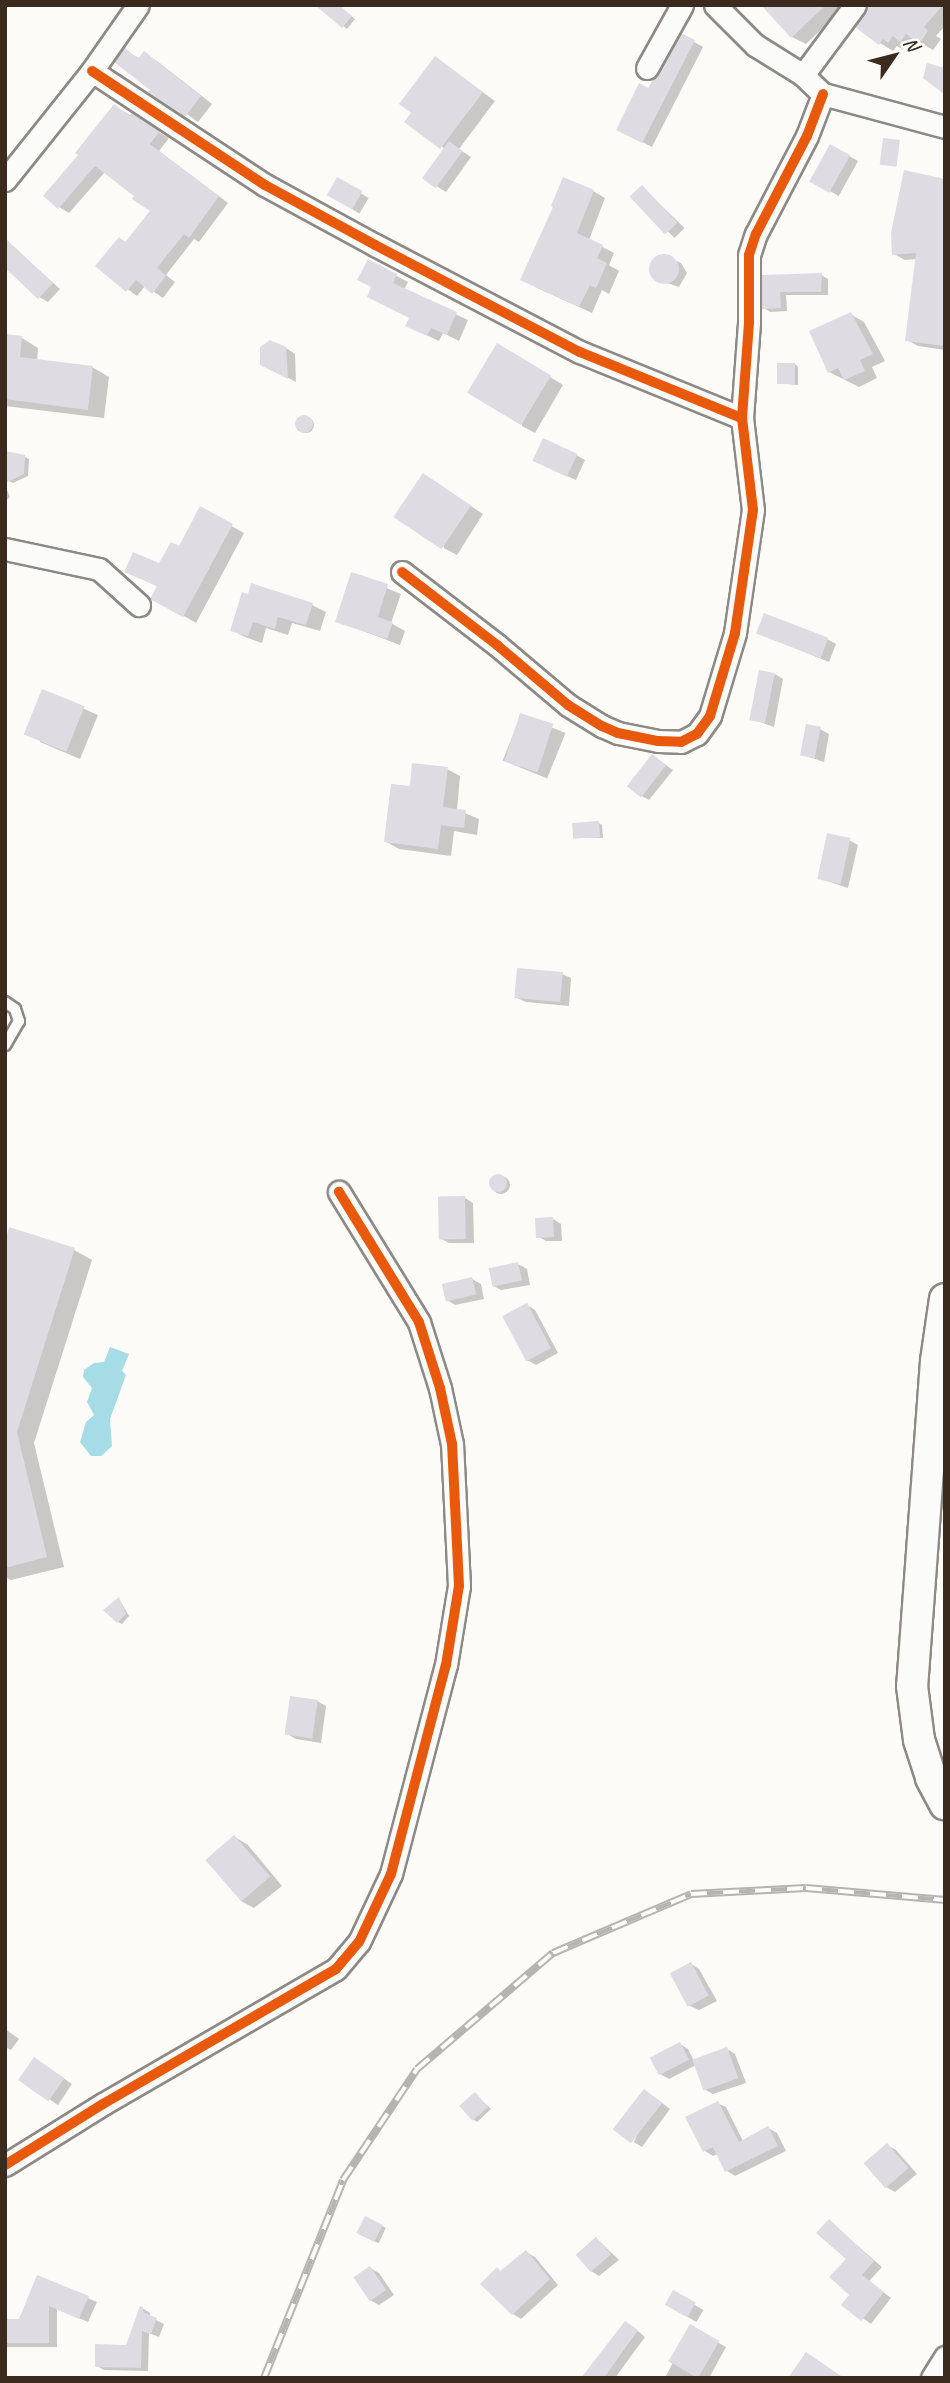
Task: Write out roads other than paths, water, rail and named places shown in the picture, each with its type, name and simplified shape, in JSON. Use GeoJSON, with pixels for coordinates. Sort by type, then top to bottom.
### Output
{"type":"FeatureCollection","features":[{"type":"Feature","properties":{"kind":"main road"},"geometry":{"type":"LineString","coordinates":[[945,1299],[936,1361],[912,1686],[919,1740],[931,1778],[945,1804]]}},
{"type":"Feature","properties":{"kind":"street"},"geometry":{"type":"LineString","coordinates":[[5,180],[92,71],[138,5]]}},
{"type":"Feature","properties":{"kind":"street"},"geometry":{"type":"LineString","coordinates":[[647,68],[681,5]]}},
{"type":"Feature","properties":{"kind":"street"},"geometry":{"type":"LineString","coordinates":[[715,5],[755,45],[803,75],[823,94],[945,127]]}},
{"type":"Feature","properties":{"kind":"street"},"geometry":{"type":"LineString","coordinates":[[803,75],[855,5]]}},
{"type":"Feature","properties":{"kind":"street"},"geometry":{"type":"LineString","coordinates":[[92,71],[265,185],[375,245],[580,352],[742,418]]}},
{"type":"Feature","properties":{"kind":"street"},"geometry":{"type":"LineString","coordinates":[[402,572],[586,717],[618,733],[658,741],[688,740],[697,734],[710,716],[735,633],[753,510],[742,418],[749,323],[749,255],[756,233],[807,136],[823,94]]}},
{"type":"Feature","properties":{"kind":"street"},"geometry":{"type":"LineString","coordinates":[[5,549],[99,569],[139,605]]}},
{"type":"Feature","properties":{"kind":"street"},"geometry":{"type":"LineString","coordinates":[[5,2165],[103,2104],[336,1969],[359,1941],[391,1874],[446,1664],[459,1586],[452,1444],[440,1388],[419,1322],[340,1192]]}},
{"type":"Feature","properties":{"kind":"street"},"geometry":{"type":"LineString","coordinates":[[932,2378],[945,2357]]}},
{"type":"Feature","properties":{"kind":"lane"},"geometry":{"type":"LineString","coordinates":[[5,1002],[15,1009],[19,1021],[5,1045]]}},
{"type":"Feature","properties":{"kind":"water"},"geometry":{"type":"Polygon","coordinates":[[[110,1347],[129,1354],[122,1371],[126,1375],[110,1419],[112,1446],[101,1456],[91,1456],[80,1442],[86,1422],[94,1415],[87,1402],[92,1388],[83,1377],[84,1370],[94,1363],[104,1362],[110,1347]]]}},
{"type":"Feature","properties":{"kind":"railway"},"geometry":{"type":"LineString","coordinates":[[264,2378],[343,2180],[417,2069],[553,1953],[691,1894],[806,1888],[945,1900]]}}]}
